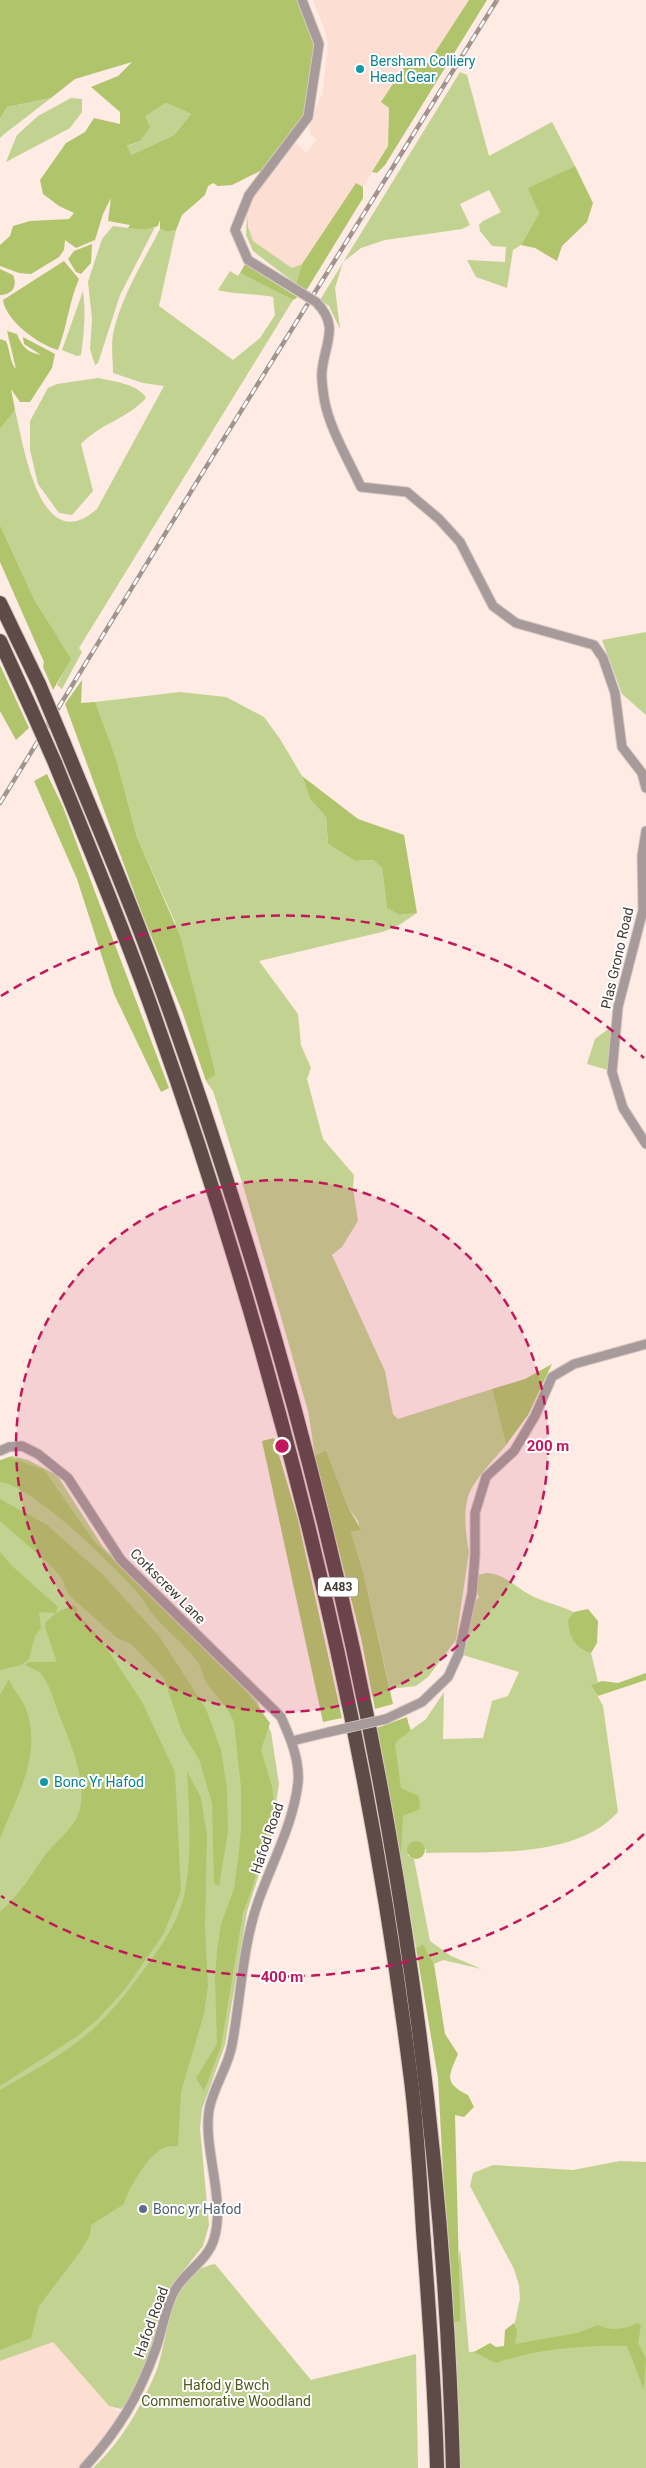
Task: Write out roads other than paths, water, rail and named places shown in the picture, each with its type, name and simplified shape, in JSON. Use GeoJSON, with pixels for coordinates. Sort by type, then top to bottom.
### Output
{"type":"FeatureCollection","features":[{"type":"Feature","properties":{"kind":"highway"},"geometry":{"type":"LineString","coordinates":[[0,595],[12,628]]}},
{"type":"Feature","properties":{"kind":"highway","name":"A483"},"geometry":{"type":"LineString","coordinates":[[0,603],[39,684],[147,948],[234,1201],[320,1508],[388,1827],[412,1974],[431,2120],[446,2307],[452,2468]]}},
{"type":"Feature","properties":{"kind":"highway","name":"A483"},"geometry":{"type":"LineString","coordinates":[[0,641],[55,763],[155,1016],[245,1290],[286,1440],[318,1569],[369,1812],[394,1954],[409,2067],[431,2325],[437,2468]]}},
{"type":"Feature","properties":{"kind":"street"},"geometry":{"type":"LineString","coordinates":[[302,0],[319,44],[308,117],[249,195],[235,230],[248,260],[316,302],[325,310],[330,325],[330,340],[322,371],[324,399],[340,444],[361,487],[407,492],[440,519],[460,542],[493,606],[516,623],[594,645],[603,658],[615,693],[622,747],[642,773],[646,788]]}},
{"type":"Feature","properties":{"kind":"street","name":"Plas Grono Road"},"geometry":{"type":"LineString","coordinates":[[646,831],[642,856],[643,910],[618,1006],[612,1072],[623,1108],[646,1144]]}},
{"type":"Feature","properties":{"kind":"street"},"geometry":{"type":"LineString","coordinates":[[292,1741],[386,1718],[422,1702],[448,1677],[456,1659],[472,1593],[475,1555],[475,1513],[486,1477],[514,1451],[534,1416],[552,1377],[574,1364],[646,1344]]}},
{"type":"Feature","properties":{"kind":"street","name":"Corkscrew Lane"},"geometry":{"type":"LineString","coordinates":[[0,1451],[9,1447],[22,1446],[38,1454],[68,1478],[121,1560],[267,1702],[281,1717],[292,1741]]}},
{"type":"Feature","properties":{"kind":"street","name":"Hafod Road"},"geometry":{"type":"LineString","coordinates":[[84,2468],[108,2442],[126,2415],[144,2383],[174,2291],[208,2252],[214,2239],[216,2201],[209,2110],[215,2088],[232,2046],[247,1944],[258,1902],[286,1831],[293,1806],[298,1781],[292,1741]]}},
{"type":"Feature","properties":{"kind":"railway"},"geometry":{"type":"LineString","coordinates":[[0,803],[203,472],[497,0]]}},
{"type":"Feature","properties":{"kind":"place","name":"Bersham Colliery Head Gear"},"geometry":{"type":"Point","coordinates":[360,69]}},
{"type":"Feature","properties":{"kind":"place","name":"Bonc Yr Hafod"},"geometry":{"type":"Point","coordinates":[44,1782]}},
{"type":"Feature","properties":{"kind":"place","name":"Bonc yr Hafod"},"geometry":{"type":"Point","coordinates":[143,2209]}},
{"type":"Feature","properties":{"kind":"park label","name":"Hafod y Bwch Commemorative Woodland"},"geometry":{"type":"Point","coordinates":[226,2394]}}]}
